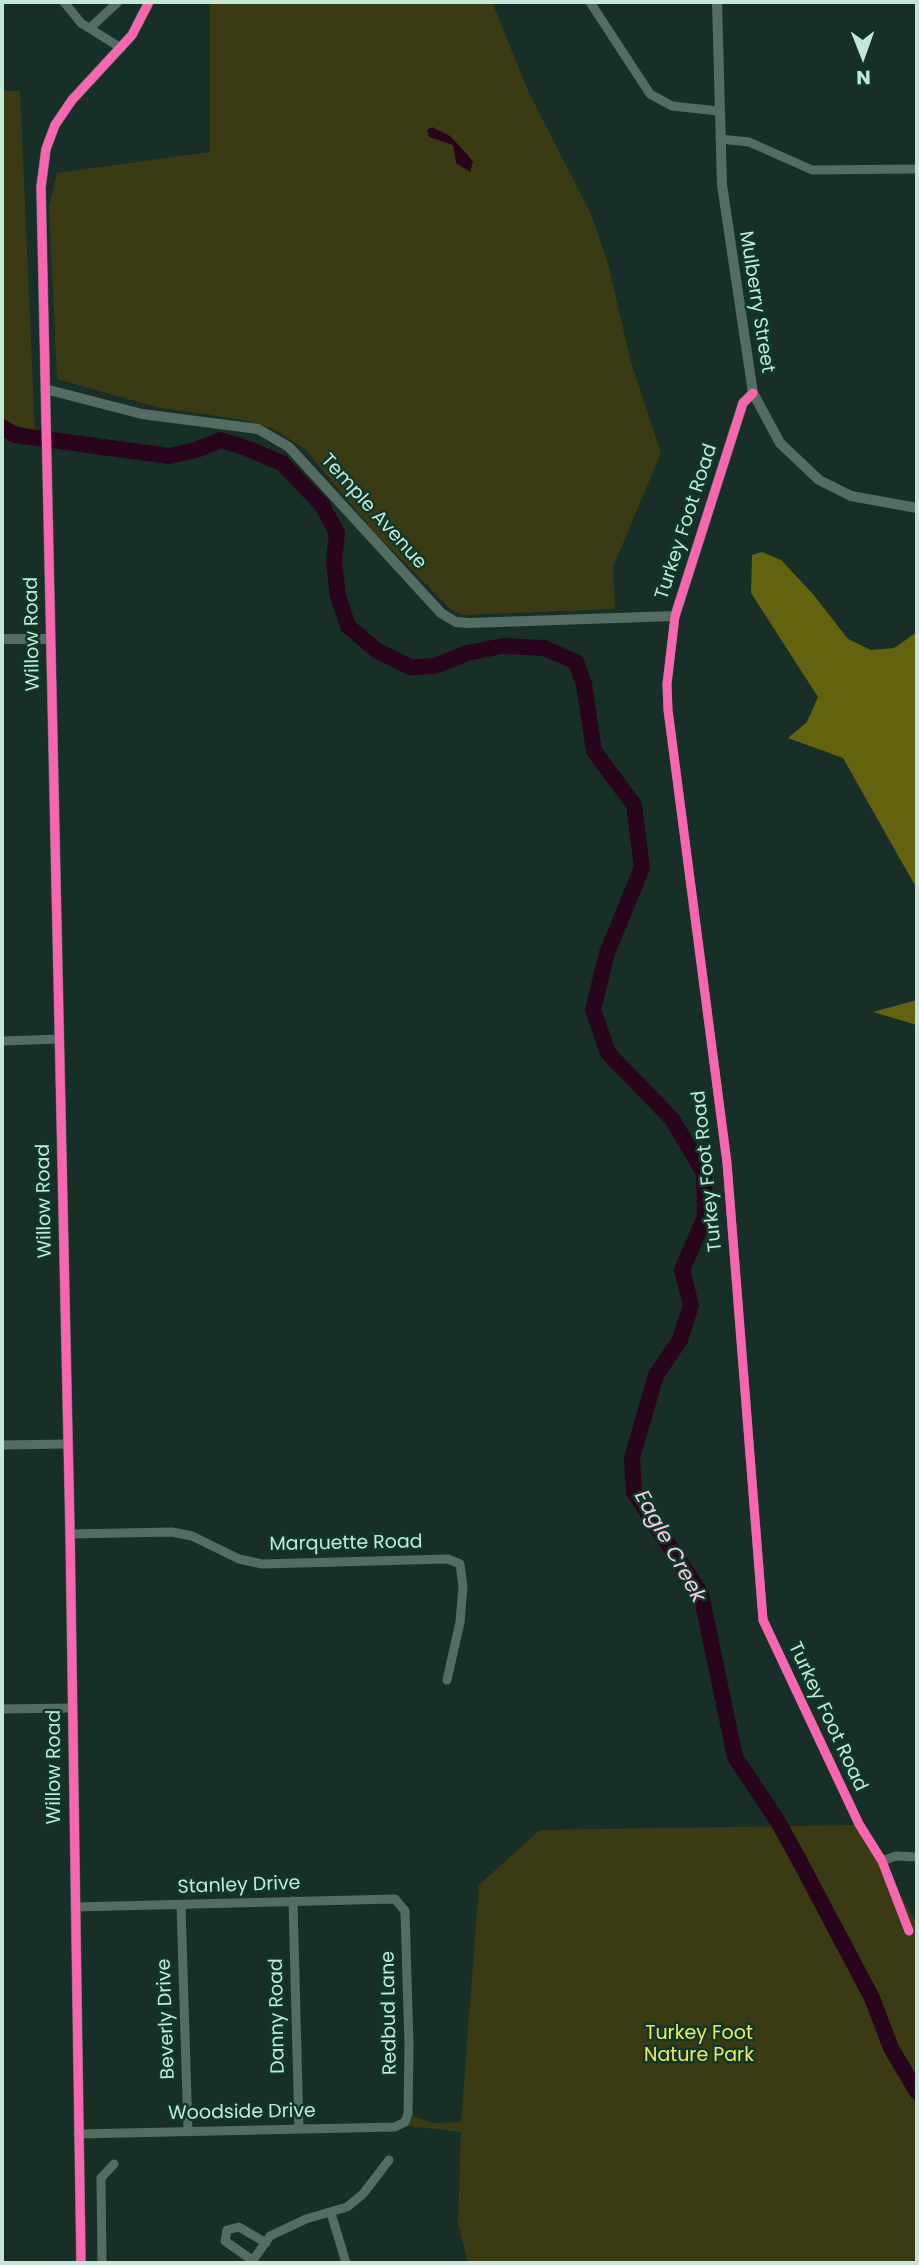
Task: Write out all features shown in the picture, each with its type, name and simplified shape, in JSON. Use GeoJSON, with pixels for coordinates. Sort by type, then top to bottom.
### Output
{"type":"FeatureCollection","features":[{"type":"Feature","properties":{"kind":"street"},"geometry":{"type":"LineString","coordinates":[[64,2],[90,28],[121,48],[138,26],[149,2]]}},
{"type":"Feature","properties":{"kind":"street"},"geometry":{"type":"LineString","coordinates":[[90,28],[118,2]]}},
{"type":"Feature","properties":{"kind":"street"},"geometry":{"type":"LineString","coordinates":[[590,2],[650,94],[672,106],[719,111]]}},
{"type":"Feature","properties":{"kind":"street","name":"Mulberry Street"},"geometry":{"type":"LineString","coordinates":[[717,2],[720,139],[728,231],[752,393],[780,443],[819,480],[851,495],[917,508]]}},
{"type":"Feature","properties":{"kind":"street","name":"Willow Road"},"geometry":{"type":"LineString","coordinates":[[80,2263],[70,1534],[41,187],[49,138],[72,100],[121,48]]}},
{"type":"Feature","properties":{"kind":"street"},"geometry":{"type":"LineString","coordinates":[[720,139],[748,142],[812,170],[917,169]]}},
{"type":"Feature","properties":{"kind":"street","name":"Temple Avenue"},"geometry":{"type":"LineString","coordinates":[[46,389],[142,414],[258,429],[289,447],[441,613],[456,622],[675,616]]}},
{"type":"Feature","properties":{"kind":"street","name":"Turkey Foot Road"},"geometry":{"type":"LineString","coordinates":[[752,393],[743,402],[675,616],[667,684],[668,710],[727,1163],[763,1620],[859,1825],[881,1861],[909,1931]]}},
{"type":"Feature","properties":{"kind":"street"},"geometry":{"type":"LineString","coordinates":[[2,639],[50,639]]}},
{"type":"Feature","properties":{"kind":"street"},"geometry":{"type":"LineString","coordinates":[[2,1041],[60,1039]]}},
{"type":"Feature","properties":{"kind":"street"},"geometry":{"type":"LineString","coordinates":[[2,1446],[67,1444]]}},
{"type":"Feature","properties":{"kind":"street","name":"Marquette Road"},"geometry":{"type":"LineString","coordinates":[[70,1534],[172,1532],[192,1536],[239,1559],[262,1564],[448,1559],[460,1564],[462,1604],[447,1680]]}},
{"type":"Feature","properties":{"kind":"street"},"geometry":{"type":"LineString","coordinates":[[2,1709],[73,1708]]}},
{"type":"Feature","properties":{"kind":"street"},"geometry":{"type":"LineString","coordinates":[[881,1861],[897,1856],[917,1857]]}},
{"type":"Feature","properties":{"kind":"street","name":"Stanley Drive"},"geometry":{"type":"LineString","coordinates":[[75,1907],[395,1899],[402,1903]]}},
{"type":"Feature","properties":{"kind":"street","name":"Danny Road"},"geometry":{"type":"LineString","coordinates":[[293,1901],[299,2129]]}},
{"type":"Feature","properties":{"kind":"street","name":"Redbud Lane"},"geometry":{"type":"LineString","coordinates":[[402,1903],[405,1910],[408,2045],[408,2114],[405,2122]]}},
{"type":"Feature","properties":{"kind":"street","name":"Beverly Drive"},"geometry":{"type":"LineString","coordinates":[[181,1905],[188,2132]]}},
{"type":"Feature","properties":{"kind":"street","name":"Woodside Drive"},"geometry":{"type":"LineString","coordinates":[[78,2134],[395,2127],[405,2122]]}},
{"type":"Feature","properties":{"kind":"street"},"geometry":{"type":"LineString","coordinates":[[265,2243],[239,2227],[227,2230],[225,2241],[252,2262],[270,2236],[306,2219],[347,2207],[363,2194],[389,2160]]}},
{"type":"Feature","properties":{"kind":"street"},"geometry":{"type":"LineString","coordinates":[[102,2263],[101,2178],[114,2164]]}},
{"type":"Feature","properties":{"kind":"street"},"geometry":{"type":"LineString","coordinates":[[331,2213],[346,2263]]}},
{"type":"Feature","properties":{"kind":"green space"},"geometry":{"type":"Polygon","coordinates":[[[210,2],[492,2],[529,93],[591,214],[609,267],[630,359],[661,453],[613,567],[615,609],[462,615],[451,609],[374,532],[306,450],[274,429],[243,420],[156,407],[57,379],[49,207],[57,173],[210,152],[210,2]]]}},
{"type":"Feature","properties":{"kind":"green space"},"geometry":{"type":"Polygon","coordinates":[[[2,91],[20,91],[35,432],[2,421],[2,91]]]}},
{"type":"Feature","properties":{"kind":"green space","name":"Turkey Foot Nature Park"},"geometry":{"type":"Polygon","coordinates":[[[858,1825],[917,1923],[917,2263],[468,2263],[458,2223],[461,2132],[407,2126],[413,2116],[433,2123],[461,2122],[479,1885],[540,1830],[858,1825]]]}},
{"type":"Feature","properties":{"kind":"shaded area"},"geometry":{"type":"Polygon","coordinates":[[[432,127],[450,136],[468,155],[473,162],[470,172],[456,163],[453,145],[429,137],[427,130],[432,127]]]}},
{"type":"Feature","properties":{"kind":"shaded area"},"geometry":{"type":"Polygon","coordinates":[[[762,552],[781,560],[812,593],[848,639],[871,650],[894,648],[917,632],[917,889],[843,758],[788,738],[807,722],[818,697],[751,593],[752,555],[762,552]]]}},
{"type":"Feature","properties":{"kind":"shaded area"},"geometry":{"type":"Polygon","coordinates":[[[917,1000],[917,1025],[873,1012],[917,1000]]]}},
{"type":"Feature","properties":{"kind":"waterway","name":"Eagle Creek"},"geometry":{"type":"LineString","coordinates":[[2,427],[15,435],[169,456],[196,450],[221,440],[246,448],[282,463],[322,505],[337,533],[334,561],[338,596],[348,626],[376,650],[410,667],[435,666],[467,653],[503,646],[544,648],[576,662],[584,684],[594,751],[634,805],[642,868],[607,953],[593,1010],[608,1053],[672,1119],[704,1173],[705,1217],[682,1270],[691,1305],[680,1340],[656,1375],[632,1458],[634,1492],[701,1594],[735,1757],[777,1820],[798,1858],[872,1998],[891,2048],[917,2092]]}},
{"type":"Feature","properties":{"kind":"cycle path"},"geometry":{"type":"LineString","coordinates":[[81,2263],[70,1531],[41,187],[46,149],[55,125],[72,100],[132,35],[149,2]]}},
{"type":"Feature","properties":{"kind":"cycle path"},"geometry":{"type":"LineString","coordinates":[[753,393],[743,403],[675,616],[667,684],[668,710],[727,1163],[763,1620],[859,1824],[882,1861],[909,1931]]}}]}
